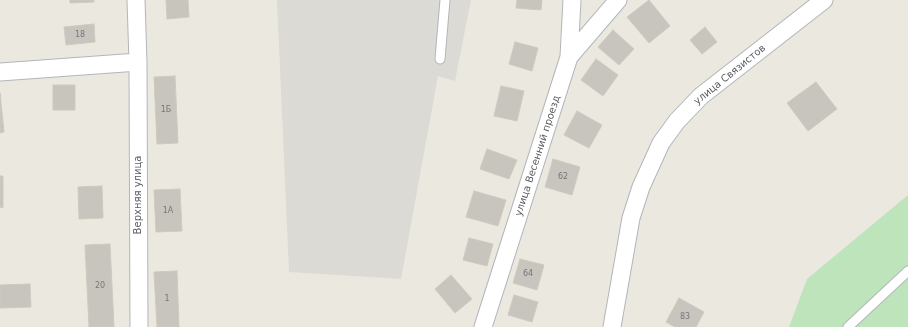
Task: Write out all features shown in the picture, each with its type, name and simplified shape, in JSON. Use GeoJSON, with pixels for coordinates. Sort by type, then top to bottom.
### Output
{"type":"FeatureCollection","features":[{"type":"Feature","properties":{"kind":"street","name":"Верхняя улица"},"geometry":{"type":"LineString","coordinates":[[136,0],[138,62],[139,327]]}},
{"type":"Feature","properties":{"kind":"street"},"geometry":{"type":"LineString","coordinates":[[569,57],[572,0]]}},
{"type":"Feature","properties":{"kind":"street","name":"улица Весенний проезд"},"geometry":{"type":"LineString","coordinates":[[483,327],[569,57],[618,0]]}},
{"type":"Feature","properties":{"kind":"street","name":"улица Связистов"},"geometry":{"type":"LineString","coordinates":[[612,327],[631,218],[641,187],[661,143],[677,121],[701,96],[824,0]]}},
{"type":"Feature","properties":{"kind":"street"},"geometry":{"type":"LineString","coordinates":[[0,72],[138,62]]}},
{"type":"Feature","properties":{"kind":"lane"},"geometry":{"type":"LineString","coordinates":[[440,59],[444,0]]}},
{"type":"Feature","properties":{"kind":"lane"},"geometry":{"type":"LineString","coordinates":[[848,327],[908,271]]}},
{"type":"Feature","properties":{"kind":"shaded area"},"geometry":{"type":"Polygon","coordinates":[[[277,0],[471,0],[455,81],[438,76],[401,279],[289,272],[277,0]]]}},
{"type":"Feature","properties":{"kind":"green space"},"geometry":{"type":"Polygon","coordinates":[[[908,195],[908,327],[789,327],[807,279],[908,195]]]}},
{"type":"Feature","properties":{"kind":"building"},"geometry":{"type":"Polygon","coordinates":[[[70,0],[94,0],[94,2],[70,3],[70,0]]]}},
{"type":"Feature","properties":{"kind":"building"},"geometry":{"type":"Polygon","coordinates":[[[166,0],[188,0],[189,17],[167,19],[166,0]]]}},
{"type":"Feature","properties":{"kind":"building"},"geometry":{"type":"Polygon","coordinates":[[[517,0],[542,0],[541,10],[516,8],[517,0]]]}},
{"type":"Feature","properties":{"kind":"building"},"geometry":{"type":"Polygon","coordinates":[[[649,0],[670,26],[649,43],[627,17],[649,0]]]}},
{"type":"Feature","properties":{"kind":"building"},"geometry":{"type":"Polygon","coordinates":[[[94,24],[95,42],[66,45],[64,27],[94,24]]]}},
{"type":"Feature","properties":{"kind":"building"},"geometry":{"type":"Polygon","coordinates":[[[705,27],[717,42],[702,54],[690,40],[705,27]]]}},
{"type":"Feature","properties":{"kind":"building"},"geometry":{"type":"Polygon","coordinates":[[[613,30],[634,49],[619,65],[598,47],[613,30]]]}},
{"type":"Feature","properties":{"kind":"building"},"geometry":{"type":"Polygon","coordinates":[[[515,42],[538,48],[532,71],[509,64],[515,42]]]}},
{"type":"Feature","properties":{"kind":"building"},"geometry":{"type":"Polygon","coordinates":[[[596,59],[618,75],[603,96],[581,80],[596,59]]]}},
{"type":"Feature","properties":{"kind":"building"},"geometry":{"type":"Polygon","coordinates":[[[175,76],[178,143],[157,144],[154,77],[175,76]]]}},
{"type":"Feature","properties":{"kind":"building"},"geometry":{"type":"Polygon","coordinates":[[[816,82],[837,109],[808,131],[787,103],[816,82]]]}},
{"type":"Feature","properties":{"kind":"building"},"geometry":{"type":"Polygon","coordinates":[[[53,85],[75,85],[75,110],[53,110],[53,85]]]}},
{"type":"Feature","properties":{"kind":"building"},"geometry":{"type":"Polygon","coordinates":[[[501,86],[524,91],[517,121],[494,116],[501,86]]]}},
{"type":"Feature","properties":{"kind":"building"},"geometry":{"type":"Polygon","coordinates":[[[0,93],[4,132],[0,133],[0,93]]]}},
{"type":"Feature","properties":{"kind":"building"},"geometry":{"type":"Polygon","coordinates":[[[577,111],[602,125],[589,148],[564,135],[577,111]]]}},
{"type":"Feature","properties":{"kind":"building"},"geometry":{"type":"Polygon","coordinates":[[[487,149],[517,160],[509,179],[480,169],[487,149]]]}},
{"type":"Feature","properties":{"kind":"building"},"geometry":{"type":"Polygon","coordinates":[[[553,159],[580,167],[572,195],[545,187],[553,159]]]}},
{"type":"Feature","properties":{"kind":"building"},"geometry":{"type":"Polygon","coordinates":[[[0,176],[3,176],[3,208],[0,207],[0,176]]]}},
{"type":"Feature","properties":{"kind":"building"},"geometry":{"type":"Polygon","coordinates":[[[102,186],[103,218],[79,219],[78,187],[102,186]]]}},
{"type":"Feature","properties":{"kind":"building"},"geometry":{"type":"Polygon","coordinates":[[[180,189],[182,231],[156,232],[154,190],[180,189]]]}},
{"type":"Feature","properties":{"kind":"building"},"geometry":{"type":"Polygon","coordinates":[[[474,191],[506,200],[498,226],[466,217],[474,191]]]}},
{"type":"Feature","properties":{"kind":"building"},"geometry":{"type":"Polygon","coordinates":[[[469,238],[493,244],[487,266],[463,260],[469,238]]]}},
{"type":"Feature","properties":{"kind":"building"},"geometry":{"type":"Polygon","coordinates":[[[110,244],[114,327],[89,327],[85,245],[110,244]]]}},
{"type":"Feature","properties":{"kind":"building"},"geometry":{"type":"Polygon","coordinates":[[[520,259],[544,265],[537,290],[513,283],[520,259]]]}},
{"type":"Feature","properties":{"kind":"building"},"geometry":{"type":"Polygon","coordinates":[[[177,271],[179,327],[157,327],[154,272],[177,271]]]}},
{"type":"Feature","properties":{"kind":"building"},"geometry":{"type":"Polygon","coordinates":[[[451,275],[472,299],[455,313],[435,289],[451,275]]]}},
{"type":"Feature","properties":{"kind":"building"},"geometry":{"type":"Polygon","coordinates":[[[30,284],[31,307],[0,308],[0,285],[30,284]]]}},
{"type":"Feature","properties":{"kind":"building"},"geometry":{"type":"Polygon","coordinates":[[[514,295],[538,302],[532,322],[508,315],[514,295]]]}},
{"type":"Feature","properties":{"kind":"building"},"geometry":{"type":"Polygon","coordinates":[[[679,298],[704,312],[696,327],[675,327],[666,322],[679,298]]]}}]}
